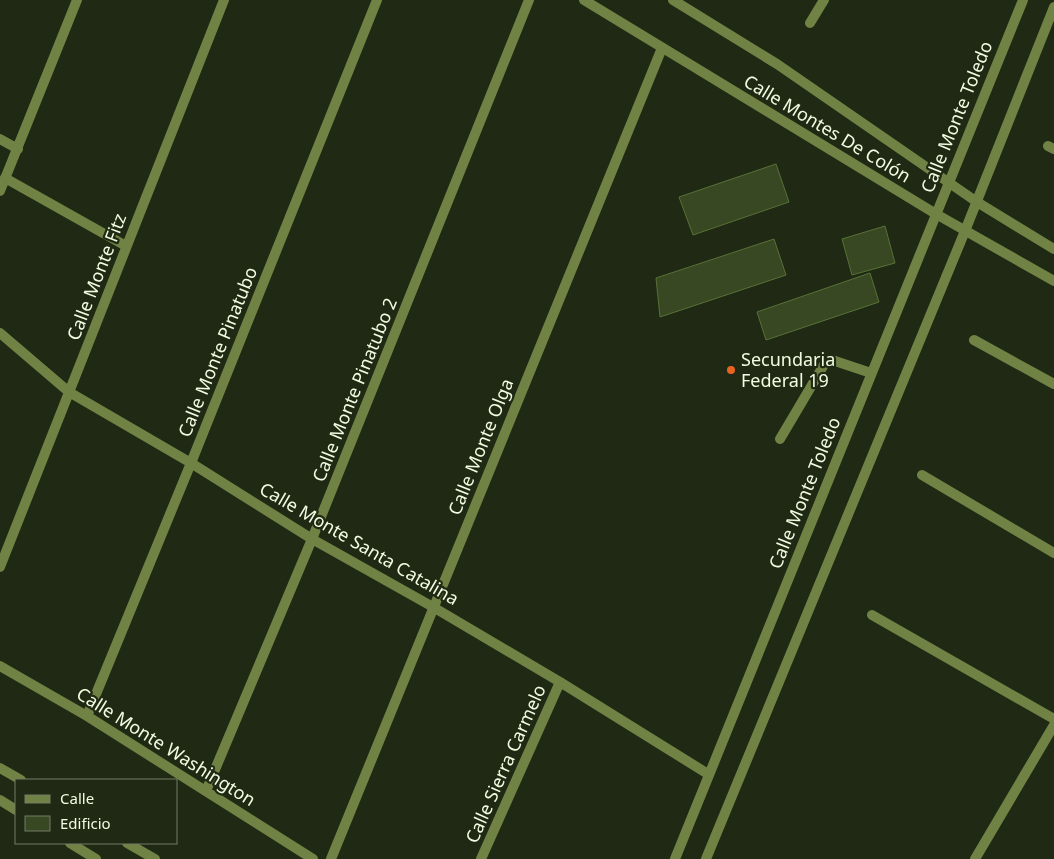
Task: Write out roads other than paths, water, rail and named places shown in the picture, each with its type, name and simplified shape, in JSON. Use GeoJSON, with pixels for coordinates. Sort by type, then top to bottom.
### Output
{"type":"FeatureCollection","features":[{"type":"Feature","properties":{"kind":"street"},"geometry":{"type":"LineString","coordinates":[[0,191],[77,0]]}},
{"type":"Feature","properties":{"kind":"street","name":"Calle Monte Fitz"},"geometry":{"type":"LineString","coordinates":[[0,566],[224,0]]}},
{"type":"Feature","properties":{"kind":"street","name":"Calle Monte Pinatubo"},"geometry":{"type":"LineString","coordinates":[[87,716],[377,0]]}},
{"type":"Feature","properties":{"kind":"street","name":"Calle Monte Pinatubo 2"},"geometry":{"type":"LineString","coordinates":[[206,791],[312,539],[529,0]]}},
{"type":"Feature","properties":{"kind":"street","name":"Calle Montes De Colón"},"geometry":{"type":"LineString","coordinates":[[584,0],[936,214],[1054,281]]}},
{"type":"Feature","properties":{"kind":"street","name":"Calle Montes De Colón"},"geometry":{"type":"LineString","coordinates":[[673,0],[777,64],[977,202],[1054,249]]}},
{"type":"Feature","properties":{"kind":"street"},"geometry":{"type":"LineString","coordinates":[[810,23],[824,0]]}},
{"type":"Feature","properties":{"kind":"street","name":"Calle Monte Toledo"},"geometry":{"type":"LineString","coordinates":[[674,859],[1023,0]]}},
{"type":"Feature","properties":{"kind":"street"},"geometry":{"type":"LineString","coordinates":[[706,859],[977,202],[1054,7]]}},
{"type":"Feature","properties":{"kind":"street","name":"Calle Monte Olga"},"geometry":{"type":"LineString","coordinates":[[331,859],[662,48]]}},
{"type":"Feature","properties":{"kind":"street"},"geometry":{"type":"LineString","coordinates":[[0,139],[18,150]]}},
{"type":"Feature","properties":{"kind":"street"},"geometry":{"type":"LineString","coordinates":[[5,178],[126,246]]}},
{"type":"Feature","properties":{"kind":"street","name":"Calle Monte Santa Catalina"},"geometry":{"type":"LineString","coordinates":[[0,333],[69,392],[191,463],[312,539],[433,607],[560,682],[708,774]]}},
{"type":"Feature","properties":{"kind":"street"},"geometry":{"type":"LineString","coordinates":[[974,340],[1054,384]]}},
{"type":"Feature","properties":{"kind":"street"},"geometry":{"type":"LineString","coordinates":[[780,439],[825,363],[832,360],[871,373]]}},
{"type":"Feature","properties":{"kind":"street"},"geometry":{"type":"LineString","coordinates":[[922,475],[1054,553]]}},
{"type":"Feature","properties":{"kind":"street"},"geometry":{"type":"LineString","coordinates":[[872,615],[1054,719]]}},
{"type":"Feature","properties":{"kind":"street","name":"Calle Monte Washington"},"geometry":{"type":"LineString","coordinates":[[0,666],[87,716],[312,859]]}},
{"type":"Feature","properties":{"kind":"street","name":"Calle Sierra Carmelo"},"geometry":{"type":"LineString","coordinates":[[481,859],[560,682]]}},
{"type":"Feature","properties":{"kind":"street"},"geometry":{"type":"LineString","coordinates":[[974,859],[1054,725]]}},
{"type":"Feature","properties":{"kind":"street"},"geometry":{"type":"LineString","coordinates":[[0,768],[19,779]]}},
{"type":"Feature","properties":{"kind":"street"},"geometry":{"type":"LineString","coordinates":[[0,800],[15,809]]}},
{"type":"Feature","properties":{"kind":"street"},"geometry":{"type":"LineString","coordinates":[[72,844],[96,859]]}},
{"type":"Feature","properties":{"kind":"street"},"geometry":{"type":"LineString","coordinates":[[129,844],[155,859]]}},
{"type":"Feature","properties":{"kind":"place","name":"Secundaria Federal 19"},"geometry":{"type":"Point","coordinates":[731,370]}}]}
